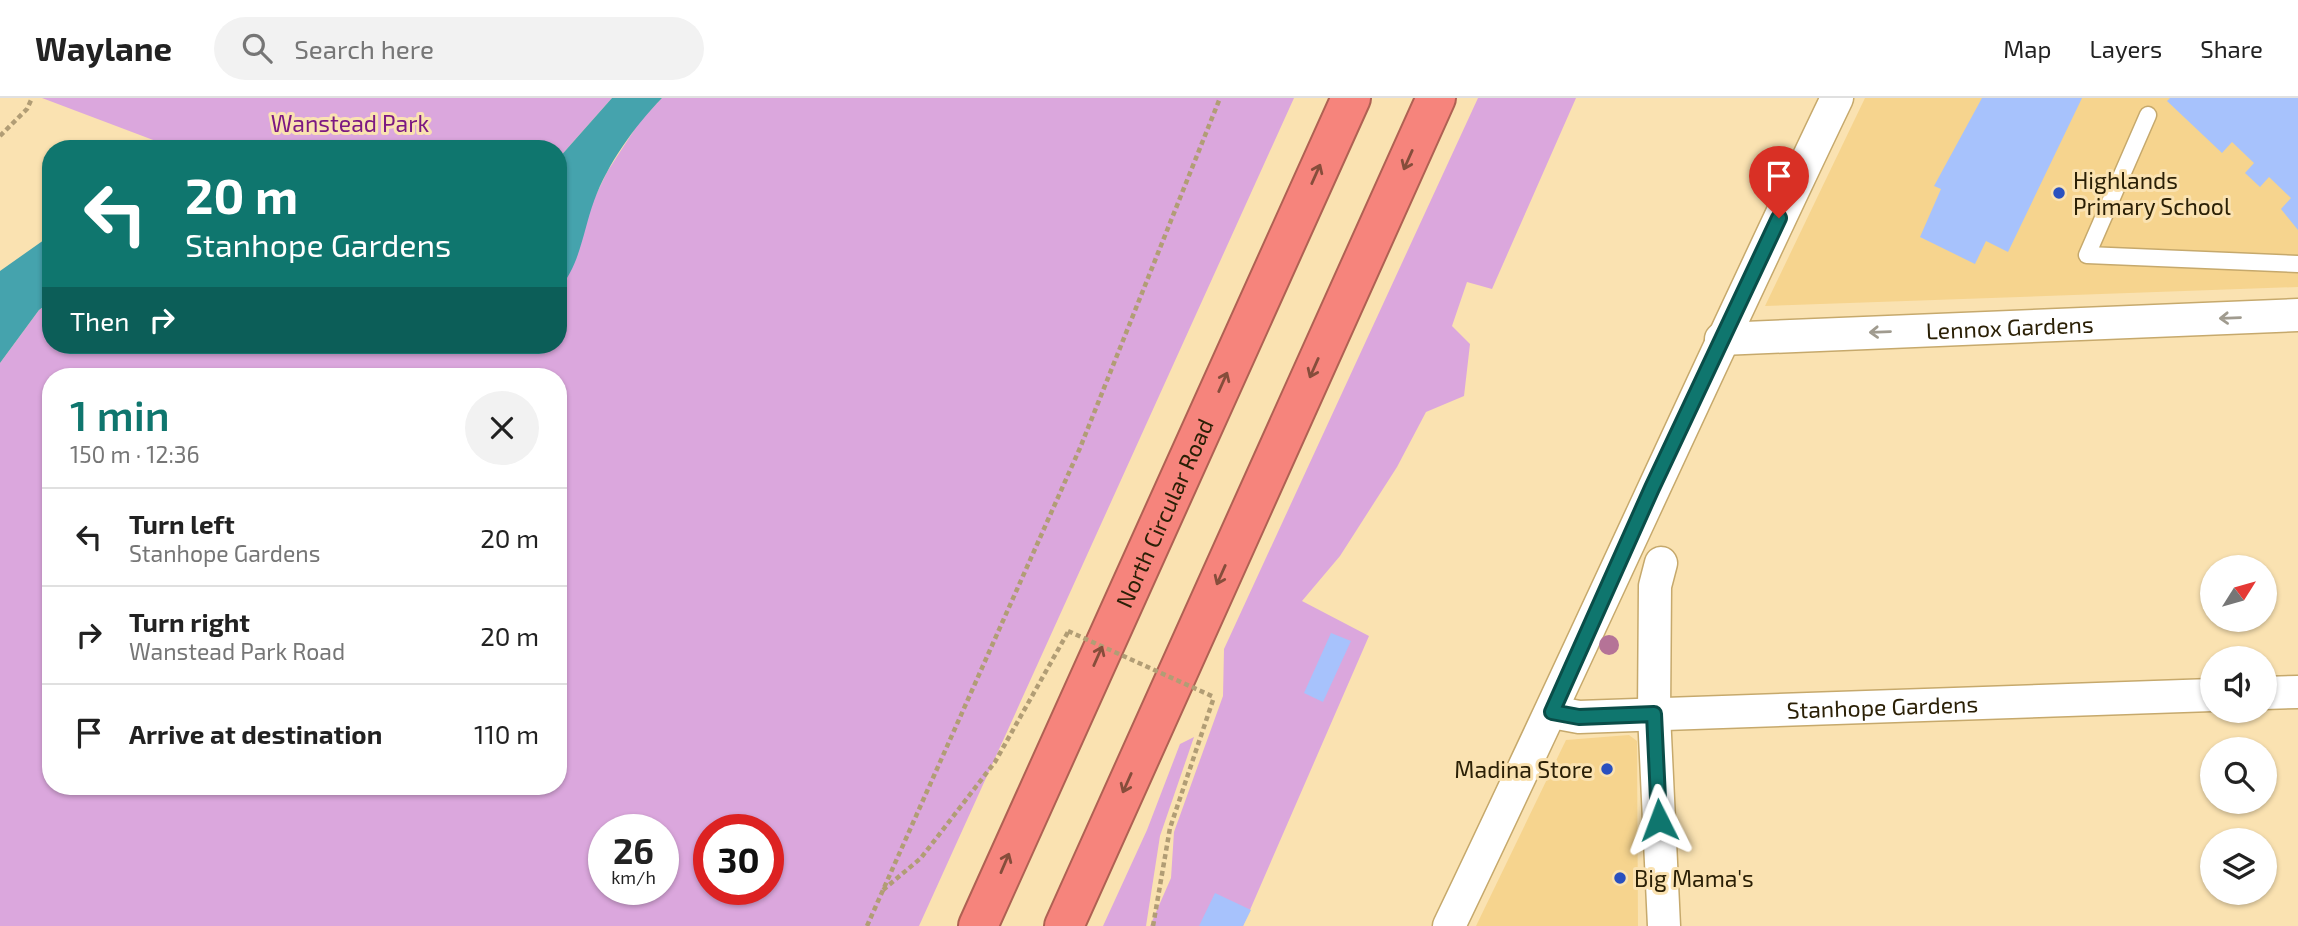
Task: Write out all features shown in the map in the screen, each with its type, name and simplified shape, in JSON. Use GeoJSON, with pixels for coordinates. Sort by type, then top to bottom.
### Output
{"type":"FeatureCollection","features":[{"type":"Feature","properties":{"kind":"highway","name":"North Circular Road"},"geometry":{"type":"LineString","coordinates":[[978,926],[1351,98]]}},
{"type":"Feature","properties":{"kind":"highway"},"geometry":{"type":"LineString","coordinates":[[1063,926],[1436,98]]}},
{"type":"Feature","properties":{"kind":"street"},"geometry":{"type":"LineString","coordinates":[[1448,926],[1552,712],[1721,339],[1837,98]]}},
{"type":"Feature","properties":{"kind":"street","name":"Lennox Gardens"},"geometry":{"type":"LineString","coordinates":[[1721,339],[2298,315]]}},
{"type":"Feature","properties":{"kind":"street"},"geometry":{"type":"LineString","coordinates":[[1661,563],[1655,586],[1654,714],[1664,926]]}},
{"type":"Feature","properties":{"kind":"street"},"geometry":{"type":"LineString","coordinates":[[2277,693],[2298,692]]}},
{"type":"Feature","properties":{"kind":"street","name":"Stanhope Gardens"},"geometry":{"type":"LineString","coordinates":[[1552,712],[1579,717],[2200,695]]}},
{"type":"Feature","properties":{"kind":"lane"},"geometry":{"type":"LineString","coordinates":[[2148,116],[2088,255],[2298,264]]}},
{"type":"Feature","properties":{"kind":"path"},"geometry":{"type":"LineString","coordinates":[[0,136],[27,109],[32,98]]}},
{"type":"Feature","properties":{"kind":"path"},"geometry":{"type":"LineString","coordinates":[[867,926],[1080,448],[1220,98]]}},
{"type":"Feature","properties":{"kind":"path"},"geometry":{"type":"LineString","coordinates":[[882,890],[921,858],[995,762],[1069,631],[1214,697],[1170,828],[1153,926]]}},
{"type":"Feature","properties":{"kind":"shaded area","name":"Highlands Primary School"},"geometry":{"type":"Polygon","coordinates":[[[1865,98],[2298,98],[2298,287],[1765,306],[1865,98]]]}},
{"type":"Feature","properties":{"kind":"shaded area"},"geometry":{"type":"Polygon","coordinates":[[[1629,735],[1637,741],[1638,926],[1476,926],[1566,740],[1629,735]]]}},
{"type":"Feature","properties":{"kind":"green space","name":"Wanstead Park"},"geometry":{"type":"Polygon","coordinates":[[[42,98],[612,98],[567,149],[567,140],[153,140],[42,98]]]}},
{"type":"Feature","properties":{"kind":"green space"},"geometry":{"type":"Polygon","coordinates":[[[662,98],[1294,98],[919,926],[0,926],[0,363],[39,310],[42,308],[42,354],[567,354],[567,267],[607,172],[640,121],[662,98]]]}},
{"type":"Feature","properties":{"kind":"green space"},"geometry":{"type":"Polygon","coordinates":[[[1478,98],[1576,98],[1492,289],[1467,282],[1452,326],[1470,344],[1464,396],[1426,412],[1397,467],[1340,556],[1302,601],[1369,636],[1243,926],[1150,926],[1171,878],[1174,832],[1223,696],[1224,649],[1478,98]]]}},
{"type":"Feature","properties":{"kind":"green space"},"geometry":{"type":"Polygon","coordinates":[[[1194,737],[1160,836],[1146,926],[1103,926],[1147,830],[1180,744],[1194,737]]]}},
{"type":"Feature","properties":{"kind":"water"},"geometry":{"type":"Polygon","coordinates":[[[612,98],[662,98],[614,159],[594,201],[576,259],[567,277],[567,149],[612,98]]]}},
{"type":"Feature","properties":{"kind":"water"},"geometry":{"type":"Polygon","coordinates":[[[42,241],[42,308],[0,363],[0,271],[42,241]]]}},
{"type":"Feature","properties":{"kind":"building"},"geometry":{"type":"Polygon","coordinates":[[[1982,98],[2082,98],[2008,252],[1986,241],[1975,264],[1920,237],[1941,189],[1934,186],[1982,98]]]}},
{"type":"Feature","properties":{"kind":"building"},"geometry":{"type":"Polygon","coordinates":[[[2170,98],[2298,98],[2298,230],[2281,209],[2291,198],[2269,177],[2260,187],[2245,173],[2254,163],[2232,142],[2222,153],[2167,101],[2170,98]]]}},
{"type":"Feature","properties":{"kind":"building"},"geometry":{"type":"Polygon","coordinates":[[[1331,633],[1351,641],[1323,702],[1304,693],[1331,633]]]}},
{"type":"Feature","properties":{"kind":"building"},"geometry":{"type":"Polygon","coordinates":[[[1215,893],[1251,910],[1243,926],[1199,926],[1215,893]]]}},
{"type":"Feature","properties":{"kind":"place","name":"Highlands Primary School"},"geometry":{"type":"Point","coordinates":[2059,193]}},
{"type":"Feature","properties":{"kind":"place","name":"Madina Store"},"geometry":{"type":"Point","coordinates":[1607,769]}},
{"type":"Feature","properties":{"kind":"place","name":"Big Mama's"},"geometry":{"type":"Point","coordinates":[1620,878]}},
{"type":"Feature","properties":{"kind":"route"},"geometry":{"type":"LineString","coordinates":[[1659,820],[1654,714],[1579,717],[1552,712],[1652,488],[1779,218]]}}]}
